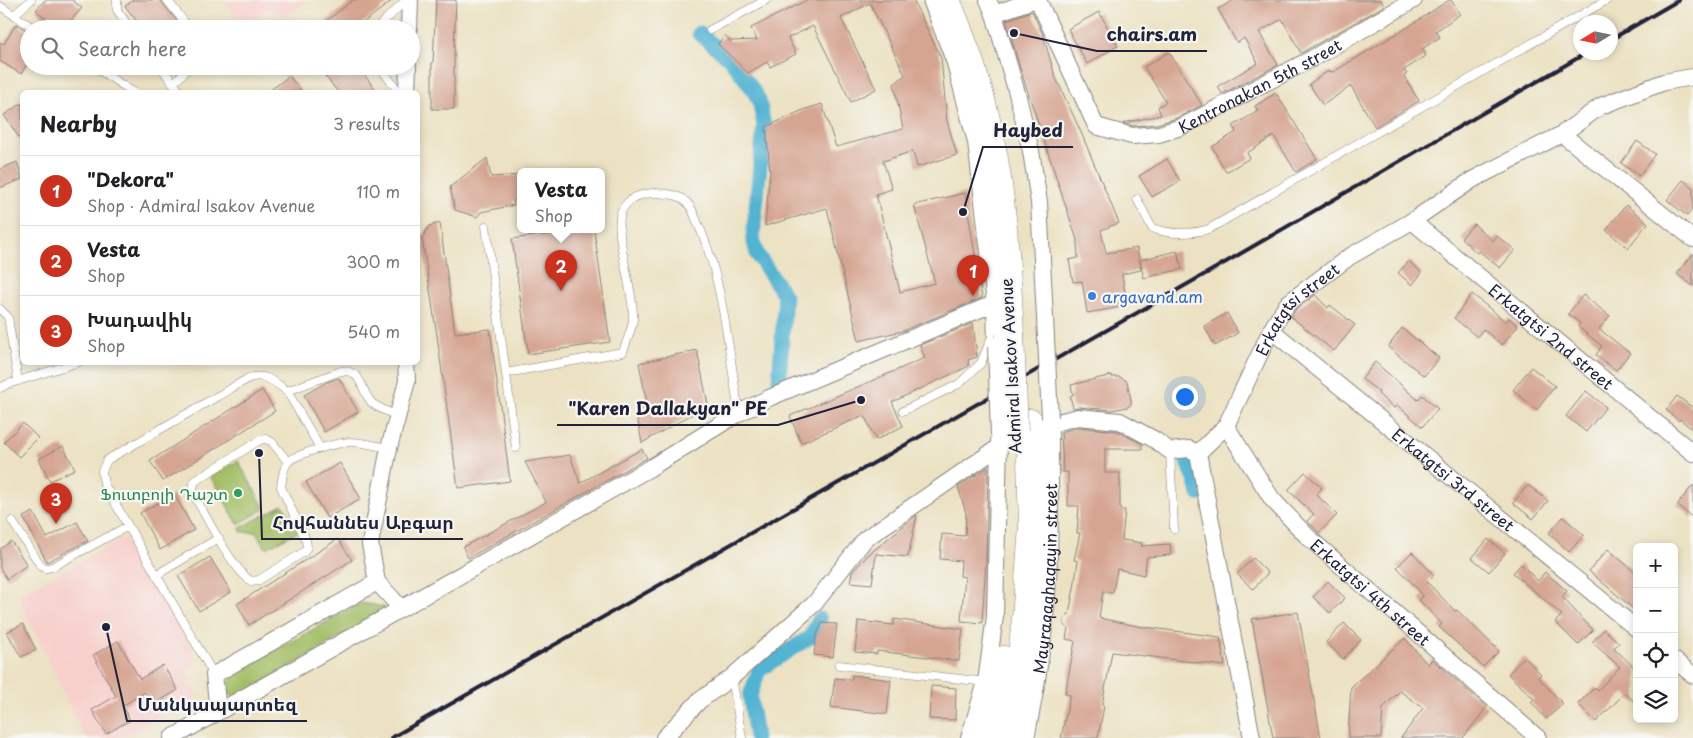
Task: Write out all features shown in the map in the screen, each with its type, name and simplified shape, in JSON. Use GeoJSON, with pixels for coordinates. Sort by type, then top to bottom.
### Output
{"type":"FeatureCollection","features":[{"type":"Feature","properties":{"kind":"highway","name":"Admiral Isakov Avenue"},"geometry":{"type":"LineString","coordinates":[[946,0],[962,39],[982,105],[995,166],[1015,331],[1033,527],[1017,701],[1009,738]]}},
{"type":"Feature","properties":{"kind":"highway","name":"Admiral Isakov Avenue"},"geometry":{"type":"LineString","coordinates":[[967,0],[981,36],[997,91],[1013,162],[1024,255],[1015,331]]}},
{"type":"Feature","properties":{"kind":"highway","name":"Admiral Isakov Avenue"},"geometry":{"type":"LineString","coordinates":[[987,738],[998,698],[1011,609],[1016,508],[1024,430]]}},
{"type":"Feature","properties":{"kind":"street"},"geometry":{"type":"LineString","coordinates":[[409,20],[410,0]]}},
{"type":"Feature","properties":{"kind":"street"},"geometry":{"type":"LineString","coordinates":[[931,0],[956,63],[976,142],[995,303],[1015,331]]}},
{"type":"Feature","properties":{"kind":"street"},"geometry":{"type":"LineString","coordinates":[[1015,331],[1039,202],[1031,151],[1018,93],[991,7],[1033,0]]}},
{"type":"Feature","properties":{"kind":"street","name":"Kentronakan 5th street"},"geometry":{"type":"LineString","coordinates":[[1038,0],[1096,126],[1132,136],[1159,134],[1182,127],[1313,58],[1414,0]]}},
{"type":"Feature","properties":{"kind":"street"},"geometry":{"type":"LineString","coordinates":[[407,90],[408,75]]}},
{"type":"Feature","properties":{"kind":"street","name":"Erkatgtsi street"},"geometry":{"type":"LineString","coordinates":[[1198,454],[1226,426],[1271,330],[1288,303],[1349,258],[1412,221],[1472,180],[1562,134],[1602,106],[1664,82],[1693,77]]}},
{"type":"Feature","properties":{"kind":"street"},"geometry":{"type":"LineString","coordinates":[[1562,134],[1693,239]]}},
{"type":"Feature","properties":{"kind":"street","name":"Erkatgtsi 2nd street"},"geometry":{"type":"LineString","coordinates":[[1412,221],[1693,452]]}},
{"type":"Feature","properties":{"kind":"street"},"geometry":{"type":"LineString","coordinates":[[172,738],[650,468],[739,413],[769,398],[995,303]]}},
{"type":"Feature","properties":{"kind":"street","name":"Erkatgtsi 3rd street"},"geometry":{"type":"LineString","coordinates":[[1271,330],[1633,626]]}},
{"type":"Feature","properties":{"kind":"street"},"geometry":{"type":"LineString","coordinates":[[401,608],[377,582],[370,544],[389,448],[407,381],[406,365]]}},
{"type":"Feature","properties":{"kind":"street"},"geometry":{"type":"LineString","coordinates":[[664,738],[699,702],[732,677],[815,603],[865,539],[1024,430],[1078,417],[1120,421],[1155,440],[1170,451],[1189,449],[1198,454],[1252,738]]}},
{"type":"Feature","properties":{"kind":"street","name":"Erkatgtsi 4th street"},"geometry":{"type":"LineString","coordinates":[[1226,426],[1272,499],[1307,536],[1538,738]]}},
{"type":"Feature","properties":{"kind":"street"},"geometry":{"type":"LineString","coordinates":[[969,738],[986,682],[1024,430]]}},
{"type":"Feature","properties":{"kind":"street","name":"Mayraqaghaqayin street"},"geometry":{"type":"LineString","coordinates":[[1024,430],[1050,518],[1045,622],[1026,738]]}},
{"type":"Feature","properties":{"kind":"street"},"geometry":{"type":"LineString","coordinates":[[218,711],[214,675],[377,582]]}},
{"type":"Feature","properties":{"kind":"street"},"geometry":{"type":"LineString","coordinates":[[1678,663],[1693,675]]}},
{"type":"Feature","properties":{"kind":"lane"},"geometry":{"type":"LineString","coordinates":[[14,15],[31,0]]}},
{"type":"Feature","properties":{"kind":"lane"},"geometry":{"type":"LineString","coordinates":[[117,0],[117,10],[124,20]]}},
{"type":"Feature","properties":{"kind":"lane"},"geometry":{"type":"LineString","coordinates":[[167,0],[183,20]]}},
{"type":"Feature","properties":{"kind":"lane"},"geometry":{"type":"LineString","coordinates":[[385,20],[406,0]]}},
{"type":"Feature","properties":{"kind":"lane"},"geometry":{"type":"LineString","coordinates":[[710,30],[766,0]]}},
{"type":"Feature","properties":{"kind":"lane"},"geometry":{"type":"LineString","coordinates":[[1137,199],[1152,228],[1158,231],[1195,234],[1209,230],[1607,0]]}},
{"type":"Feature","properties":{"kind":"lane"},"geometry":{"type":"LineString","coordinates":[[0,6],[22,20]]}},
{"type":"Feature","properties":{"kind":"lane"},"geometry":{"type":"LineString","coordinates":[[107,75],[130,90]]}},
{"type":"Feature","properties":{"kind":"lane"},"geometry":{"type":"LineString","coordinates":[[167,75],[179,90]]}},
{"type":"Feature","properties":{"kind":"lane"},"geometry":{"type":"LineString","coordinates":[[174,83],[182,75]]}},
{"type":"Feature","properties":{"kind":"lane"},"geometry":{"type":"LineString","coordinates":[[385,75],[397,90]]}},
{"type":"Feature","properties":{"kind":"lane"},"geometry":{"type":"LineString","coordinates":[[506,373],[623,352],[633,319],[621,243],[621,211],[631,198],[649,193],[668,194],[680,197],[689,205],[703,234],[715,276],[725,324],[739,413]]}},
{"type":"Feature","properties":{"kind":"lane"},"geometry":{"type":"LineString","coordinates":[[486,226],[516,448]]}},
{"type":"Feature","properties":{"kind":"lane"},"geometry":{"type":"LineString","coordinates":[[0,309],[8,317],[18,381]]}},
{"type":"Feature","properties":{"kind":"lane"},"geometry":{"type":"LineString","coordinates":[[903,411],[959,384],[1015,331]]}},
{"type":"Feature","properties":{"kind":"lane"},"geometry":{"type":"LineString","coordinates":[[0,388],[69,365]]}},
{"type":"Feature","properties":{"kind":"lane"},"geometry":{"type":"LineString","coordinates":[[287,391],[341,371],[349,370],[356,374],[370,401],[378,407],[398,416]]}},
{"type":"Feature","properties":{"kind":"lane"},"geometry":{"type":"LineString","coordinates":[[214,675],[104,484],[102,471],[107,460],[249,378],[258,375],[267,377],[287,391],[320,448]]}},
{"type":"Feature","properties":{"kind":"lane"},"geometry":{"type":"LineString","coordinates":[[288,462],[272,442],[266,439],[260,440],[195,481],[194,495],[244,576],[251,581],[259,580],[304,552],[307,547],[306,540],[281,487],[288,462],[293,458],[320,448],[350,442],[389,448]]}},
{"type":"Feature","properties":{"kind":"lane"},"geometry":{"type":"LineString","coordinates":[[1170,451],[1174,529]]}},
{"type":"Feature","properties":{"kind":"lane"},"geometry":{"type":"LineString","coordinates":[[12,521],[41,566],[46,568],[52,567],[128,526]]}},
{"type":"Feature","properties":{"kind":"lane"},"geometry":{"type":"LineString","coordinates":[[156,575],[219,538]]}},
{"type":"Feature","properties":{"kind":"lane"},"geometry":{"type":"LineString","coordinates":[[839,665],[986,682]]}},
{"type":"Feature","properties":{"kind":"lane"},"geometry":{"type":"LineString","coordinates":[[732,677],[742,738]]}},
{"type":"Feature","properties":{"kind":"shaded area"},"geometry":{"type":"Polygon","coordinates":[[[225,0],[307,0],[284,18],[271,7],[254,20],[238,20],[225,0]]]}},
{"type":"Feature","properties":{"kind":"shaded area"},"geometry":{"type":"Polygon","coordinates":[[[126,537],[195,653],[194,664],[186,673],[198,696],[123,738],[85,738],[19,600],[20,594],[126,537]]]}},
{"type":"Feature","properties":{"kind":"green space","name":"Ֆուտբոլի Դաշտ"},"geometry":{"type":"Polygon","coordinates":[[[238,461],[265,509],[238,524],[210,476],[238,461]]]}},
{"type":"Feature","properties":{"kind":"green space"},"geometry":{"type":"Polygon","coordinates":[[[283,505],[299,531],[266,548],[255,532],[241,532],[240,528],[283,505]]]}},
{"type":"Feature","properties":{"kind":"green space"},"geometry":{"type":"Polygon","coordinates":[[[361,603],[385,607],[381,613],[240,696],[230,695],[229,683],[236,672],[361,603]]]}},
{"type":"Feature","properties":{"kind":"building"},"geometry":{"type":"Polygon","coordinates":[[[45,0],[72,0],[82,8],[71,20],[47,20],[36,10],[45,0]]]}},
{"type":"Feature","properties":{"kind":"building"},"geometry":{"type":"Polygon","coordinates":[[[133,0],[160,0],[176,20],[136,20],[125,6],[133,0]]]}},
{"type":"Feature","properties":{"kind":"building"},"geometry":{"type":"Polygon","coordinates":[[[353,0],[393,0],[367,20],[327,20],[353,0]]]}},
{"type":"Feature","properties":{"kind":"building"},"geometry":{"type":"Polygon","coordinates":[[[436,0],[456,0],[454,109],[432,109],[432,63],[436,0]]]}},
{"type":"Feature","properties":{"kind":"building"},"geometry":{"type":"Polygon","coordinates":[[[807,0],[913,0],[941,58],[947,121],[957,155],[917,167],[913,151],[883,161],[892,189],[876,194],[900,292],[935,283],[914,205],[965,193],[982,298],[902,331],[859,341],[827,208],[765,226],[770,172],[766,127],[803,110],[822,104],[836,147],[903,129],[894,84],[905,75],[870,3],[841,18],[876,89],[851,102],[813,26],[788,38],[796,54],[770,67],[767,62],[748,73],[718,44],[725,35],[730,41],[757,40],[751,28],[807,0]]]}},
{"type":"Feature","properties":{"kind":"building"},"geometry":{"type":"Polygon","coordinates":[[[1234,0],[1381,0],[1384,6],[1301,53],[1282,19],[1259,32],[1278,65],[1222,94],[1218,86],[1258,63],[1244,38],[1237,43],[1218,9],[1234,0]]]}},
{"type":"Feature","properties":{"kind":"building"},"geometry":{"type":"Polygon","coordinates":[[[1451,0],[1460,14],[1436,31],[1440,37],[1422,49],[1426,56],[1404,70],[1407,74],[1404,76],[1419,101],[1375,127],[1351,86],[1323,105],[1309,84],[1328,71],[1333,72],[1408,27],[1451,0]]]}},
{"type":"Feature","properties":{"kind":"building"},"geometry":{"type":"Polygon","coordinates":[[[1032,11],[1043,35],[1055,76],[1119,223],[1101,230],[1106,253],[1137,248],[1139,260],[1177,251],[1182,269],[1144,278],[1140,261],[1141,270],[1122,274],[1127,306],[1087,313],[1082,281],[1073,282],[1069,260],[1078,258],[1077,240],[1006,20],[1032,11]]]}},
{"type":"Feature","properties":{"kind":"building"},"geometry":{"type":"Polygon","coordinates":[[[1099,12],[1118,46],[1087,64],[1068,29],[1099,12]]]}},
{"type":"Feature","properties":{"kind":"building"},"geometry":{"type":"Polygon","coordinates":[[[16,24],[20,26],[20,73],[0,61],[0,42],[4,44],[16,24]]]}},
{"type":"Feature","properties":{"kind":"building"},"geometry":{"type":"Polygon","coordinates":[[[1169,52],[1202,105],[1177,118],[1157,124],[1133,126],[1123,123],[1161,115],[1158,107],[1166,102],[1144,67],[1169,52]]]}},
{"type":"Feature","properties":{"kind":"building"},"geometry":{"type":"Polygon","coordinates":[[[324,75],[364,75],[376,90],[336,90],[324,75]]]}},
{"type":"Feature","properties":{"kind":"building"},"geometry":{"type":"Polygon","coordinates":[[[289,76],[300,90],[271,90],[289,76]]]}},
{"type":"Feature","properties":{"kind":"building"},"geometry":{"type":"Polygon","coordinates":[[[1276,93],[1317,159],[1296,172],[1274,136],[1247,153],[1250,158],[1226,172],[1212,147],[1236,132],[1233,126],[1258,111],[1255,106],[1276,93]]]}},
{"type":"Feature","properties":{"kind":"building"},"geometry":{"type":"Polygon","coordinates":[[[20,104],[20,139],[4,115],[20,104]]]}},
{"type":"Feature","properties":{"kind":"building"},"geometry":{"type":"Polygon","coordinates":[[[1637,141],[1655,154],[1639,176],[1621,163],[1637,141]]]}},
{"type":"Feature","properties":{"kind":"building"},"geometry":{"type":"Polygon","coordinates":[[[487,158],[491,177],[517,175],[517,200],[513,201],[514,205],[481,212],[477,217],[455,210],[450,187],[487,158]]]}},
{"type":"Feature","properties":{"kind":"building"},"geometry":{"type":"Polygon","coordinates":[[[1167,159],[1180,181],[1152,197],[1139,176],[1167,159]]]}},
{"type":"Feature","properties":{"kind":"building"},"geometry":{"type":"Polygon","coordinates":[[[17,162],[20,180],[0,188],[0,169],[17,162]]]}},
{"type":"Feature","properties":{"kind":"building"},"geometry":{"type":"Polygon","coordinates":[[[1683,180],[1693,188],[1693,208],[1687,216],[1667,200],[1683,180]]]}},
{"type":"Feature","properties":{"kind":"building"},"geometry":{"type":"Polygon","coordinates":[[[1626,205],[1648,223],[1628,248],[1606,230],[1626,205]]]}},
{"type":"Feature","properties":{"kind":"building"},"geometry":{"type":"Polygon","coordinates":[[[440,223],[455,333],[490,329],[510,481],[458,488],[422,238],[429,226],[440,223]]]}},
{"type":"Feature","properties":{"kind":"building"},"geometry":{"type":"Polygon","coordinates":[[[1474,224],[1493,241],[1497,236],[1515,250],[1500,268],[1479,251],[1477,253],[1461,238],[1474,224]]]}},
{"type":"Feature","properties":{"kind":"building"},"geometry":{"type":"Polygon","coordinates":[[[559,233],[594,233],[610,342],[528,354],[512,239],[559,233]]]}},
{"type":"Feature","properties":{"kind":"building"},"geometry":{"type":"Polygon","coordinates":[[[1693,254],[1693,286],[1677,274],[1693,254]]]}},
{"type":"Feature","properties":{"kind":"building"},"geometry":{"type":"Polygon","coordinates":[[[1409,261],[1422,273],[1412,285],[1398,273],[1409,261]]]}},
{"type":"Feature","properties":{"kind":"building"},"geometry":{"type":"Polygon","coordinates":[[[1472,294],[1506,322],[1509,318],[1518,326],[1502,345],[1483,329],[1477,337],[1454,318],[1472,294]]]}},
{"type":"Feature","properties":{"kind":"building"},"geometry":{"type":"Polygon","coordinates":[[[1315,295],[1328,308],[1330,305],[1355,325],[1334,351],[1291,317],[1295,310],[1315,295]]]}},
{"type":"Feature","properties":{"kind":"building"},"geometry":{"type":"Polygon","coordinates":[[[1583,295],[1610,316],[1599,329],[1630,353],[1616,370],[1596,355],[1602,346],[1578,327],[1580,323],[1568,314],[1583,295]]]}},
{"type":"Feature","properties":{"kind":"building"},"geometry":{"type":"Polygon","coordinates":[[[1227,313],[1238,333],[1215,346],[1204,326],[1227,313]]]}},
{"type":"Feature","properties":{"kind":"building"},"geometry":{"type":"Polygon","coordinates":[[[973,323],[977,357],[968,360],[969,366],[892,402],[903,426],[876,440],[864,415],[801,443],[790,416],[925,358],[920,345],[973,323]]]}},
{"type":"Feature","properties":{"kind":"building"},"geometry":{"type":"Polygon","coordinates":[[[1402,328],[1439,358],[1424,376],[1388,347],[1402,328]]]}},
{"type":"Feature","properties":{"kind":"building"},"geometry":{"type":"Polygon","coordinates":[[[697,350],[708,405],[642,443],[636,410],[648,408],[639,363],[697,350]]]}},
{"type":"Feature","properties":{"kind":"building"},"geometry":{"type":"Polygon","coordinates":[[[1375,362],[1418,400],[1422,395],[1438,409],[1422,427],[1397,405],[1394,408],[1378,394],[1379,392],[1362,379],[1375,362]]]}},
{"type":"Feature","properties":{"kind":"building"},"geometry":{"type":"Polygon","coordinates":[[[1531,367],[1555,386],[1537,410],[1513,390],[1531,367]]]}},
{"type":"Feature","properties":{"kind":"building"},"geometry":{"type":"Polygon","coordinates":[[[1112,375],[1112,377],[1120,377],[1127,381],[1131,400],[1131,404],[1128,407],[1111,410],[1073,408],[1070,396],[1073,395],[1071,385],[1112,375]]]}},
{"type":"Feature","properties":{"kind":"building"},"geometry":{"type":"Polygon","coordinates":[[[339,378],[358,412],[324,432],[304,395],[327,382],[339,378]]]}},
{"type":"Feature","properties":{"kind":"building"},"geometry":{"type":"Polygon","coordinates":[[[262,390],[275,411],[163,481],[150,461],[262,390]]]}},
{"type":"Feature","properties":{"kind":"building"},"geometry":{"type":"Polygon","coordinates":[[[1586,391],[1606,407],[1586,432],[1566,416],[1586,391]]]}},
{"type":"Feature","properties":{"kind":"building"},"geometry":{"type":"Polygon","coordinates":[[[1677,396],[1693,408],[1693,430],[1666,410],[1677,396]]]}},
{"type":"Feature","properties":{"kind":"building"},"geometry":{"type":"Polygon","coordinates":[[[23,423],[38,438],[19,457],[4,442],[23,423]]]}},
{"type":"Feature","properties":{"kind":"building"},"geometry":{"type":"Polygon","coordinates":[[[1079,427],[1117,431],[1142,444],[1142,449],[1105,449],[1105,473],[1120,473],[1120,510],[1125,510],[1122,540],[1142,543],[1141,546],[1170,544],[1171,555],[1147,557],[1144,575],[1117,569],[1113,593],[1103,591],[1099,618],[1137,626],[1220,637],[1225,666],[1112,652],[1098,738],[1061,738],[1070,695],[1065,694],[1075,641],[1066,639],[1068,628],[1064,625],[1064,620],[1069,614],[1074,588],[1078,561],[1074,560],[1080,533],[1077,533],[1079,506],[1068,506],[1068,472],[1063,472],[1061,432],[1079,427]]]}},
{"type":"Feature","properties":{"kind":"building"},"geometry":{"type":"Polygon","coordinates":[[[63,446],[75,469],[50,481],[39,459],[63,446]]]}},
{"type":"Feature","properties":{"kind":"building"},"geometry":{"type":"Polygon","coordinates":[[[642,449],[647,458],[468,558],[463,547],[546,502],[525,462],[570,455],[580,483],[642,449]]]}},
{"type":"Feature","properties":{"kind":"building"},"geometry":{"type":"Polygon","coordinates":[[[340,463],[361,499],[327,518],[306,482],[340,463]]]}},
{"type":"Feature","properties":{"kind":"building"},"geometry":{"type":"Polygon","coordinates":[[[988,467],[986,560],[982,623],[961,621],[965,577],[960,576],[961,561],[940,559],[942,534],[965,536],[966,513],[958,487],[988,467]]]}},
{"type":"Feature","properties":{"kind":"building"},"geometry":{"type":"Polygon","coordinates":[[[1305,472],[1322,488],[1316,494],[1337,515],[1319,533],[1307,521],[1314,514],[1288,490],[1305,472]]]}},
{"type":"Feature","properties":{"kind":"building"},"geometry":{"type":"Polygon","coordinates":[[[1528,485],[1548,501],[1533,519],[1513,503],[1528,485]]]}},
{"type":"Feature","properties":{"kind":"building"},"geometry":{"type":"Polygon","coordinates":[[[1693,485],[1693,518],[1677,505],[1693,485]]]}},
{"type":"Feature","properties":{"kind":"building"},"geometry":{"type":"Polygon","coordinates":[[[174,494],[194,530],[160,550],[140,513],[174,494]]]}},
{"type":"Feature","properties":{"kind":"building"},"geometry":{"type":"Polygon","coordinates":[[[33,512],[47,538],[77,522],[88,541],[47,562],[23,517],[33,512]]]}},
{"type":"Feature","properties":{"kind":"building"},"geometry":{"type":"Polygon","coordinates":[[[917,515],[908,557],[876,554],[872,584],[850,582],[852,572],[869,554],[917,515]]]}},
{"type":"Feature","properties":{"kind":"building"},"geometry":{"type":"Polygon","coordinates":[[[1563,517],[1584,535],[1569,552],[1549,533],[1563,517]]]}},
{"type":"Feature","properties":{"kind":"building"},"geometry":{"type":"Polygon","coordinates":[[[338,539],[352,560],[249,625],[237,604],[338,539]]]}},
{"type":"Feature","properties":{"kind":"building"},"geometry":{"type":"Polygon","coordinates":[[[1488,539],[1505,553],[1489,572],[1472,558],[1488,539]]]}},
{"type":"Feature","properties":{"kind":"building"},"geometry":{"type":"Polygon","coordinates":[[[11,541],[27,565],[7,579],[0,568],[0,549],[11,541]]]}},
{"type":"Feature","properties":{"kind":"building"},"geometry":{"type":"Polygon","coordinates":[[[1608,549],[1633,571],[1633,609],[1589,571],[1608,549]]]}},
{"type":"Feature","properties":{"kind":"building"},"geometry":{"type":"Polygon","coordinates":[[[1412,552],[1434,575],[1427,582],[1455,611],[1457,610],[1499,651],[1483,667],[1439,627],[1442,624],[1419,600],[1423,595],[1397,567],[1412,552]]]}},
{"type":"Feature","properties":{"kind":"building"},"geometry":{"type":"Polygon","coordinates":[[[210,557],[231,592],[199,611],[178,576],[210,557]]]}},
{"type":"Feature","properties":{"kind":"building"},"geometry":{"type":"Polygon","coordinates":[[[1253,558],[1268,573],[1253,589],[1237,574],[1253,558]]]}},
{"type":"Feature","properties":{"kind":"building"},"geometry":{"type":"Polygon","coordinates":[[[1521,564],[1538,581],[1545,572],[1567,591],[1562,597],[1593,630],[1578,645],[1555,622],[1562,615],[1513,573],[1521,564]]]}},
{"type":"Feature","properties":{"kind":"building"},"geometry":{"type":"Polygon","coordinates":[[[1328,581],[1345,598],[1330,613],[1313,597],[1328,581]]]}},
{"type":"Feature","properties":{"kind":"building"},"geometry":{"type":"Polygon","coordinates":[[[1298,612],[1321,738],[1273,738],[1252,619],[1298,612]]]}},
{"type":"Feature","properties":{"kind":"building"},"geometry":{"type":"Polygon","coordinates":[[[894,619],[963,629],[959,661],[877,651],[877,654],[855,652],[858,621],[894,625],[894,619]]]}},
{"type":"Feature","properties":{"kind":"building"},"geometry":{"type":"Polygon","coordinates":[[[822,623],[837,624],[833,657],[814,655],[816,637],[822,623]]]}},
{"type":"Feature","properties":{"kind":"building"},"geometry":{"type":"Polygon","coordinates":[[[1344,623],[1361,640],[1343,659],[1326,642],[1344,623]]]}},
{"type":"Feature","properties":{"kind":"building"},"geometry":{"type":"Polygon","coordinates":[[[23,624],[36,650],[21,657],[7,632],[23,624]]]}},
{"type":"Feature","properties":{"kind":"building"},"geometry":{"type":"Polygon","coordinates":[[[1604,629],[1619,643],[1614,648],[1633,666],[1633,700],[1625,693],[1596,722],[1578,704],[1595,687],[1598,690],[1620,667],[1592,642],[1604,629]]]}},
{"type":"Feature","properties":{"kind":"building"},"geometry":{"type":"Polygon","coordinates":[[[1405,638],[1428,665],[1432,659],[1487,707],[1463,738],[1401,738],[1423,708],[1400,691],[1383,708],[1381,738],[1348,738],[1351,687],[1405,638]]]}},
{"type":"Feature","properties":{"kind":"building"},"geometry":{"type":"Polygon","coordinates":[[[118,641],[140,679],[163,665],[178,690],[153,705],[145,692],[122,706],[130,720],[106,734],[92,710],[116,696],[93,655],[118,641]]]}},
{"type":"Feature","properties":{"kind":"building"},"geometry":{"type":"Polygon","coordinates":[[[1524,657],[1541,674],[1538,677],[1563,704],[1546,719],[1531,702],[1534,699],[1508,674],[1524,657]]]}},
{"type":"Feature","properties":{"kind":"building"},"geometry":{"type":"Polygon","coordinates":[[[852,675],[891,680],[887,714],[831,707],[835,678],[852,680],[852,675]]]}},
{"type":"Feature","properties":{"kind":"building"},"geometry":{"type":"Polygon","coordinates":[[[931,686],[956,688],[955,720],[929,719],[931,686]]]}},
{"type":"Feature","properties":{"kind":"waterway"},"geometry":{"type":"LineString","coordinates":[[699,33],[729,58],[759,100],[764,125],[753,238],[757,254],[785,296],[779,381]]}},
{"type":"Feature","properties":{"kind":"waterway"},"geometry":{"type":"LineString","coordinates":[[1186,458],[1199,494]]}},
{"type":"Feature","properties":{"kind":"waterway"},"geometry":{"type":"LineString","coordinates":[[756,738],[750,696],[759,670],[810,637],[820,619]]}},
{"type":"Feature","properties":{"kind":"railway"},"geometry":{"type":"LineString","coordinates":[[1618,35],[1679,0]]}},
{"type":"Feature","properties":{"kind":"railway"},"geometry":{"type":"LineString","coordinates":[[391,738],[1214,269],[1574,60]]}},
{"type":"Feature","properties":{"kind":"place","name":"chairs.am"},"geometry":{"type":"Point","coordinates":[1014,33]}},
{"type":"Feature","properties":{"kind":"place","name":"Haybed"},"geometry":{"type":"Point","coordinates":[963,212]}},
{"type":"Feature","properties":{"kind":"place","name":"Vesta"},"geometry":{"type":"Point","coordinates":[561,291]}},
{"type":"Feature","properties":{"kind":"place","name":"\"Dekora\""},"geometry":{"type":"Point","coordinates":[973,296]}},
{"type":"Feature","properties":{"kind":"place","name":"argavand.am"},"geometry":{"type":"Point","coordinates":[1092,296]}},
{"type":"Feature","properties":{"kind":"place","name":"\"Karen Dallakyan\" PE"},"geometry":{"type":"Point","coordinates":[861,400]}},
{"type":"Feature","properties":{"kind":"place","name":"Հովհաննես Աբգար"},"geometry":{"type":"Point","coordinates":[259,453]}},
{"type":"Feature","properties":{"kind":"place","name":"Ֆուտբոլի Դաշտ"},"geometry":{"type":"Point","coordinates":[238,493]}},
{"type":"Feature","properties":{"kind":"place","name":"Խադավիկ"},"geometry":{"type":"Point","coordinates":[56,524]}},
{"type":"Feature","properties":{"kind":"place","name":"Մանկապարտեզ"},"geometry":{"type":"Point","coordinates":[106,627]}}]}
